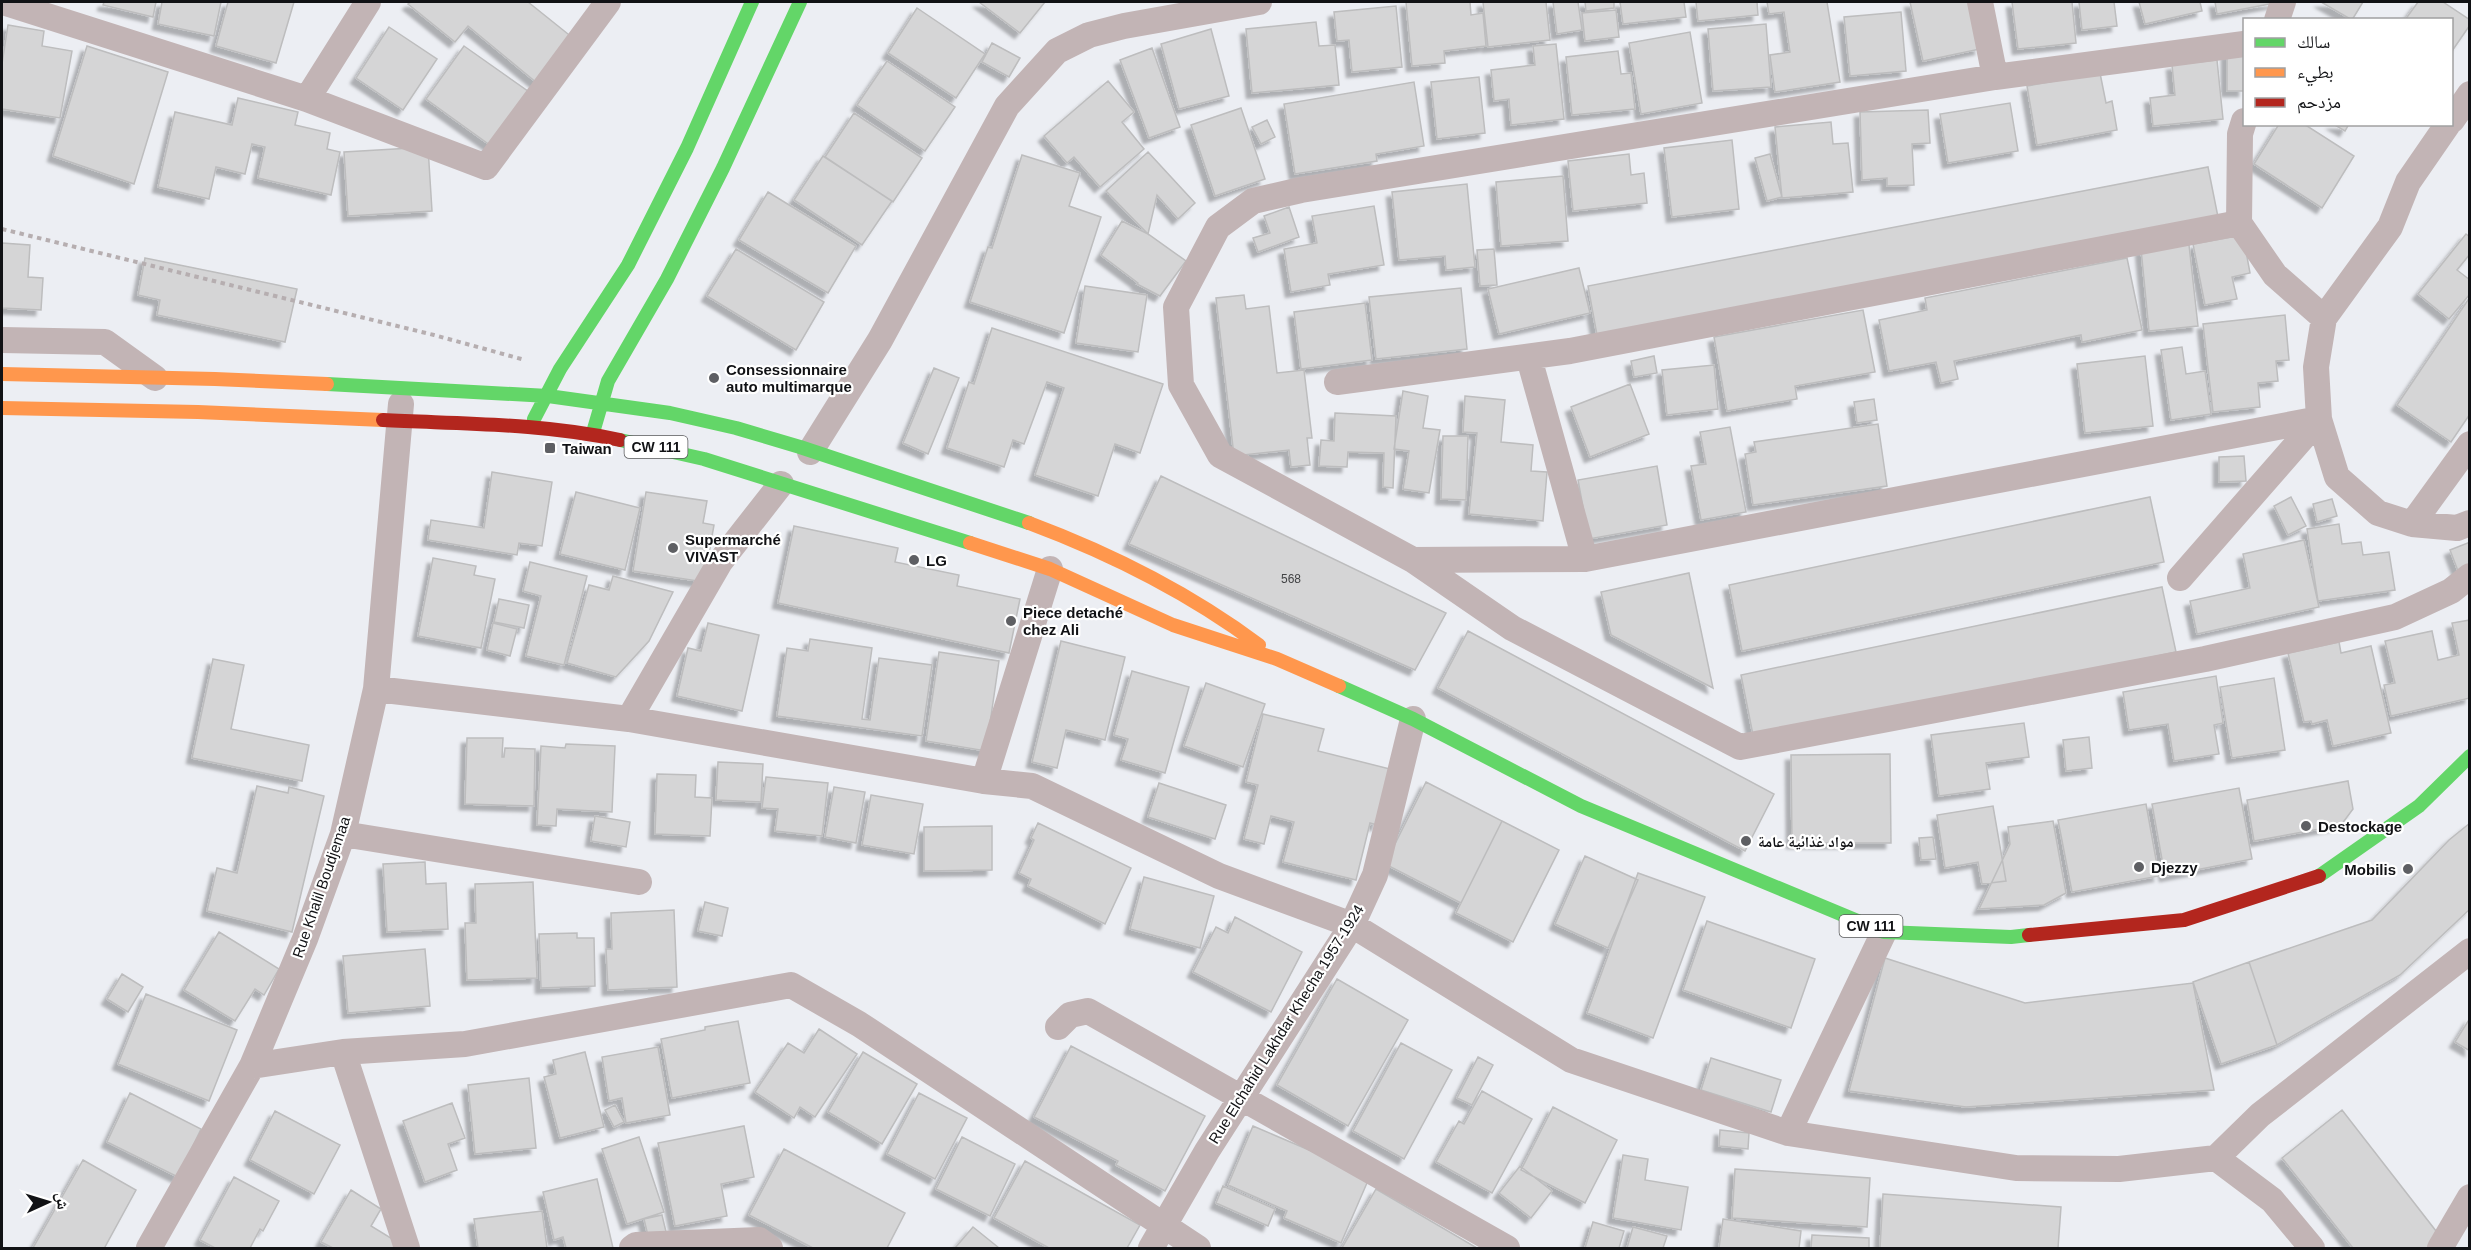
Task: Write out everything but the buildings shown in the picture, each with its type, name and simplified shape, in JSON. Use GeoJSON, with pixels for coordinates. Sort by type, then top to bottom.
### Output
{"type":"FeatureCollection","features":[{"type":"Feature","properties":{"kind":"main road"},"geometry":{"type":"LineString","coordinates":[[530,427],[560,369],[628,265],[687,148],[752,2]]}},
{"type":"Feature","properties":{"kind":"main road"},"geometry":{"type":"LineString","coordinates":[[593,434],[608,381],[667,279],[723,168],[800,2]]}},
{"type":"Feature","properties":{"kind":"main road"},"geometry":{"type":"LineString","coordinates":[[2,374],[402,387],[602,403],[669,413],[714,423],[988,507],[1078,541],[1187,594],[1234,625],[1277,659]]}},
{"type":"Feature","properties":{"kind":"main road","name":"CW 111"},"geometry":{"type":"LineString","coordinates":[[2,408],[198,412],[530,427],[593,434],[704,459],[1050,569],[1173,625],[1277,659],[1413,718],[1581,806],[1884,932],[2011,938],[2184,920],[2317,878],[2419,806],[2469,756]]}},
{"type":"Feature","properties":{"kind":"street"},"geometry":{"type":"LineString","coordinates":[[3,2],[63,11],[307,99],[486,167],[597,5]]}},
{"type":"Feature","properties":{"kind":"street"},"geometry":{"type":"LineString","coordinates":[[307,99],[368,2]]}},
{"type":"Feature","properties":{"kind":"street"},"geometry":{"type":"LineString","coordinates":[[1124,26],[1140,2]]}},
{"type":"Feature","properties":{"kind":"street"},"geometry":{"type":"LineString","coordinates":[[810,452],[880,340],[1007,106],[1057,51],[1089,35],[1124,26],[1259,2]]}},
{"type":"Feature","properties":{"kind":"street"},"geometry":{"type":"LineString","coordinates":[[1980,2],[1995,77]]}},
{"type":"Feature","properties":{"kind":"street"},"geometry":{"type":"LineString","coordinates":[[2278,18],[2283,2]]}},
{"type":"Feature","properties":{"kind":"street"},"geometry":{"type":"LineString","coordinates":[[2243,44],[1995,77],[1301,190],[1253,201],[1218,227],[1176,307],[1181,385],[1220,455],[1413,560],[1512,628],[1740,747],[2205,659],[2395,617],[2451,591],[2469,576]]}},
{"type":"Feature","properties":{"kind":"street"},"geometry":{"type":"LineString","coordinates":[[2453,117],[2469,93]]}},
{"type":"Feature","properties":{"kind":"street"},"geometry":{"type":"LineString","coordinates":[[2243,124],[2240,134],[2239,223],[2275,275],[2324,318]]}},
{"type":"Feature","properties":{"kind":"street"},"geometry":{"type":"LineString","coordinates":[[2447,126],[2408,182],[2390,227],[2324,318],[2316,367],[2319,419],[2337,477],[2378,513],[2412,524],[2457,528],[2469,523]]}},
{"type":"Feature","properties":{"kind":"street"},"geometry":{"type":"LineString","coordinates":[[1337,382],[1529,358],[2239,223]]}},
{"type":"Feature","properties":{"kind":"street"},"geometry":{"type":"LineString","coordinates":[[2,340],[105,342],[155,378]]}},
{"type":"Feature","properties":{"kind":"street"},"geometry":{"type":"LineString","coordinates":[[1529,358],[1585,559]]}},
{"type":"Feature","properties":{"kind":"street","name":"Rue Khalil Boudjemaa"},"geometry":{"type":"LineString","coordinates":[[149,1248],[252,1066],[304,939],[343,834],[376,689],[402,387]]}},
{"type":"Feature","properties":{"kind":"street"},"geometry":{"type":"LineString","coordinates":[[1413,560],[1585,559],[2319,419]]}},
{"type":"Feature","properties":{"kind":"street"},"geometry":{"type":"LineString","coordinates":[[2180,578],[2319,419]]}},
{"type":"Feature","properties":{"kind":"street"},"geometry":{"type":"LineString","coordinates":[[2412,524],[2469,444]]}},
{"type":"Feature","properties":{"kind":"street"},"geometry":{"type":"LineString","coordinates":[[629,719],[720,561],[781,484]]}},
{"type":"Feature","properties":{"kind":"street"},"geometry":{"type":"LineString","coordinates":[[984,781],[1050,569]]}},
{"type":"Feature","properties":{"kind":"street"},"geometry":{"type":"LineString","coordinates":[[376,689],[629,719],[984,781],[1032,786],[1220,876],[1352,925],[1571,1060],[1788,1133],[2016,1168],[2119,1169],[2216,1158],[2260,1115],[2469,951]]}},
{"type":"Feature","properties":{"kind":"street","name":"Rue Elchahid Lakhdar Khecha 1957-1924"},"geometry":{"type":"LineString","coordinates":[[1157,1238],[1207,1151],[1352,925],[1376,875],[1413,718]]}},
{"type":"Feature","properties":{"kind":"street"},"geometry":{"type":"LineString","coordinates":[[343,834],[639,882]]}},
{"type":"Feature","properties":{"kind":"street"},"geometry":{"type":"LineString","coordinates":[[1788,1133],[1884,932]]}},
{"type":"Feature","properties":{"kind":"street"},"geometry":{"type":"LineString","coordinates":[[252,1066],[343,1052],[465,1044],[791,985],[860,1023],[1157,1238],[1198,1248]]}},
{"type":"Feature","properties":{"kind":"street"},"geometry":{"type":"LineString","coordinates":[[1058,1027],[1070,1015],[1088,1011],[1507,1248]]}},
{"type":"Feature","properties":{"kind":"street"},"geometry":{"type":"LineString","coordinates":[[343,1052],[407,1248]]}},
{"type":"Feature","properties":{"kind":"street"},"geometry":{"type":"LineString","coordinates":[[2216,1158],[2272,1200],[2312,1248]]}},
{"type":"Feature","properties":{"kind":"street"},"geometry":{"type":"LineString","coordinates":[[2440,1248],[2469,1197]]}},
{"type":"Feature","properties":{"kind":"street"},"geometry":{"type":"LineString","coordinates":[[632,1248],[636,1245],[759,1240],[770,1248]]}},
{"type":"Feature","properties":{"kind":"path"},"geometry":{"type":"LineString","coordinates":[[2,229],[434,335],[560,369]]}},
{"type":"Feature","properties":{"kind":"traffic: fast"},"geometry":{"type":"LineString","coordinates":[[534,419],[560,369],[628,265],[687,148],[752,2]]}},
{"type":"Feature","properties":{"kind":"traffic: fast"},"geometry":{"type":"LineString","coordinates":[[594,429],[608,381],[667,279],[723,168],[800,2]]}},
{"type":"Feature","properties":{"kind":"traffic: fast"},"geometry":{"type":"LineString","coordinates":[[327,384],[548,396],[670,413],[736,428],[800,447],[1029,523]]}},
{"type":"Feature","properties":{"kind":"traffic: fast"},"geometry":{"type":"LineString","coordinates":[[620,440],[704,459],[970,543]]}},
{"type":"Feature","properties":{"kind":"traffic: fast"},"geometry":{"type":"LineString","coordinates":[[1339,686],[1413,719],[1581,806],[1884,932],[2011,937],[2029,935]]}},
{"type":"Feature","properties":{"kind":"traffic: fast"},"geometry":{"type":"LineString","coordinates":[[2319,876],[2419,806],[2470,756]]}},
{"type":"Feature","properties":{"kind":"traffic: slow"},"geometry":{"type":"LineString","coordinates":[[2,374],[327,384]]}},
{"type":"Feature","properties":{"kind":"traffic: slow"},"geometry":{"type":"LineString","coordinates":[[2,408],[198,412],[383,420]]}},
{"type":"Feature","properties":{"kind":"traffic: slow"},"geometry":{"type":"LineString","coordinates":[[1029,523],[1120,561],[1177,591],[1259,645]]}},
{"type":"Feature","properties":{"kind":"traffic: slow"},"geometry":{"type":"LineString","coordinates":[[970,543],[1050,569],[1173,625],[1277,659],[1339,686]]}},
{"type":"Feature","properties":{"kind":"traffic: jam"},"geometry":{"type":"LineString","coordinates":[[383,420],[532,427],[620,440]]}},
{"type":"Feature","properties":{"kind":"traffic: jam"},"geometry":{"type":"LineString","coordinates":[[2029,935],[2184,920],[2319,876]]}},
{"type":"Feature","properties":{"kind":"place","name":"Consessionnaire auto multimarque"},"geometry":{"type":"Point","coordinates":[714,378]}},
{"type":"Feature","properties":{"kind":"place","name":"Taiwan"},"geometry":{"type":"Point","coordinates":[550,448]}},
{"type":"Feature","properties":{"kind":"place","name":"Supermarché VIVAST"},"geometry":{"type":"Point","coordinates":[673,548]}},
{"type":"Feature","properties":{"kind":"place","name":"LG"},"geometry":{"type":"Point","coordinates":[914,560]}},
{"type":"Feature","properties":{"kind":"place","name":"Piece detaché chez Ali"},"geometry":{"type":"Point","coordinates":[1011,621]}},
{"type":"Feature","properties":{"kind":"place","name":"Destockage"},"geometry":{"type":"Point","coordinates":[2306,826]}},
{"type":"Feature","properties":{"kind":"place","name":"مواد غذائية عامة"},"geometry":{"type":"Point","coordinates":[1746,841]}},
{"type":"Feature","properties":{"kind":"place","name":"Djezzy"},"geometry":{"type":"Point","coordinates":[2139,867]}},
{"type":"Feature","properties":{"kind":"place","name":"Mobilis"},"geometry":{"type":"Point","coordinates":[2408,869]}}]}
